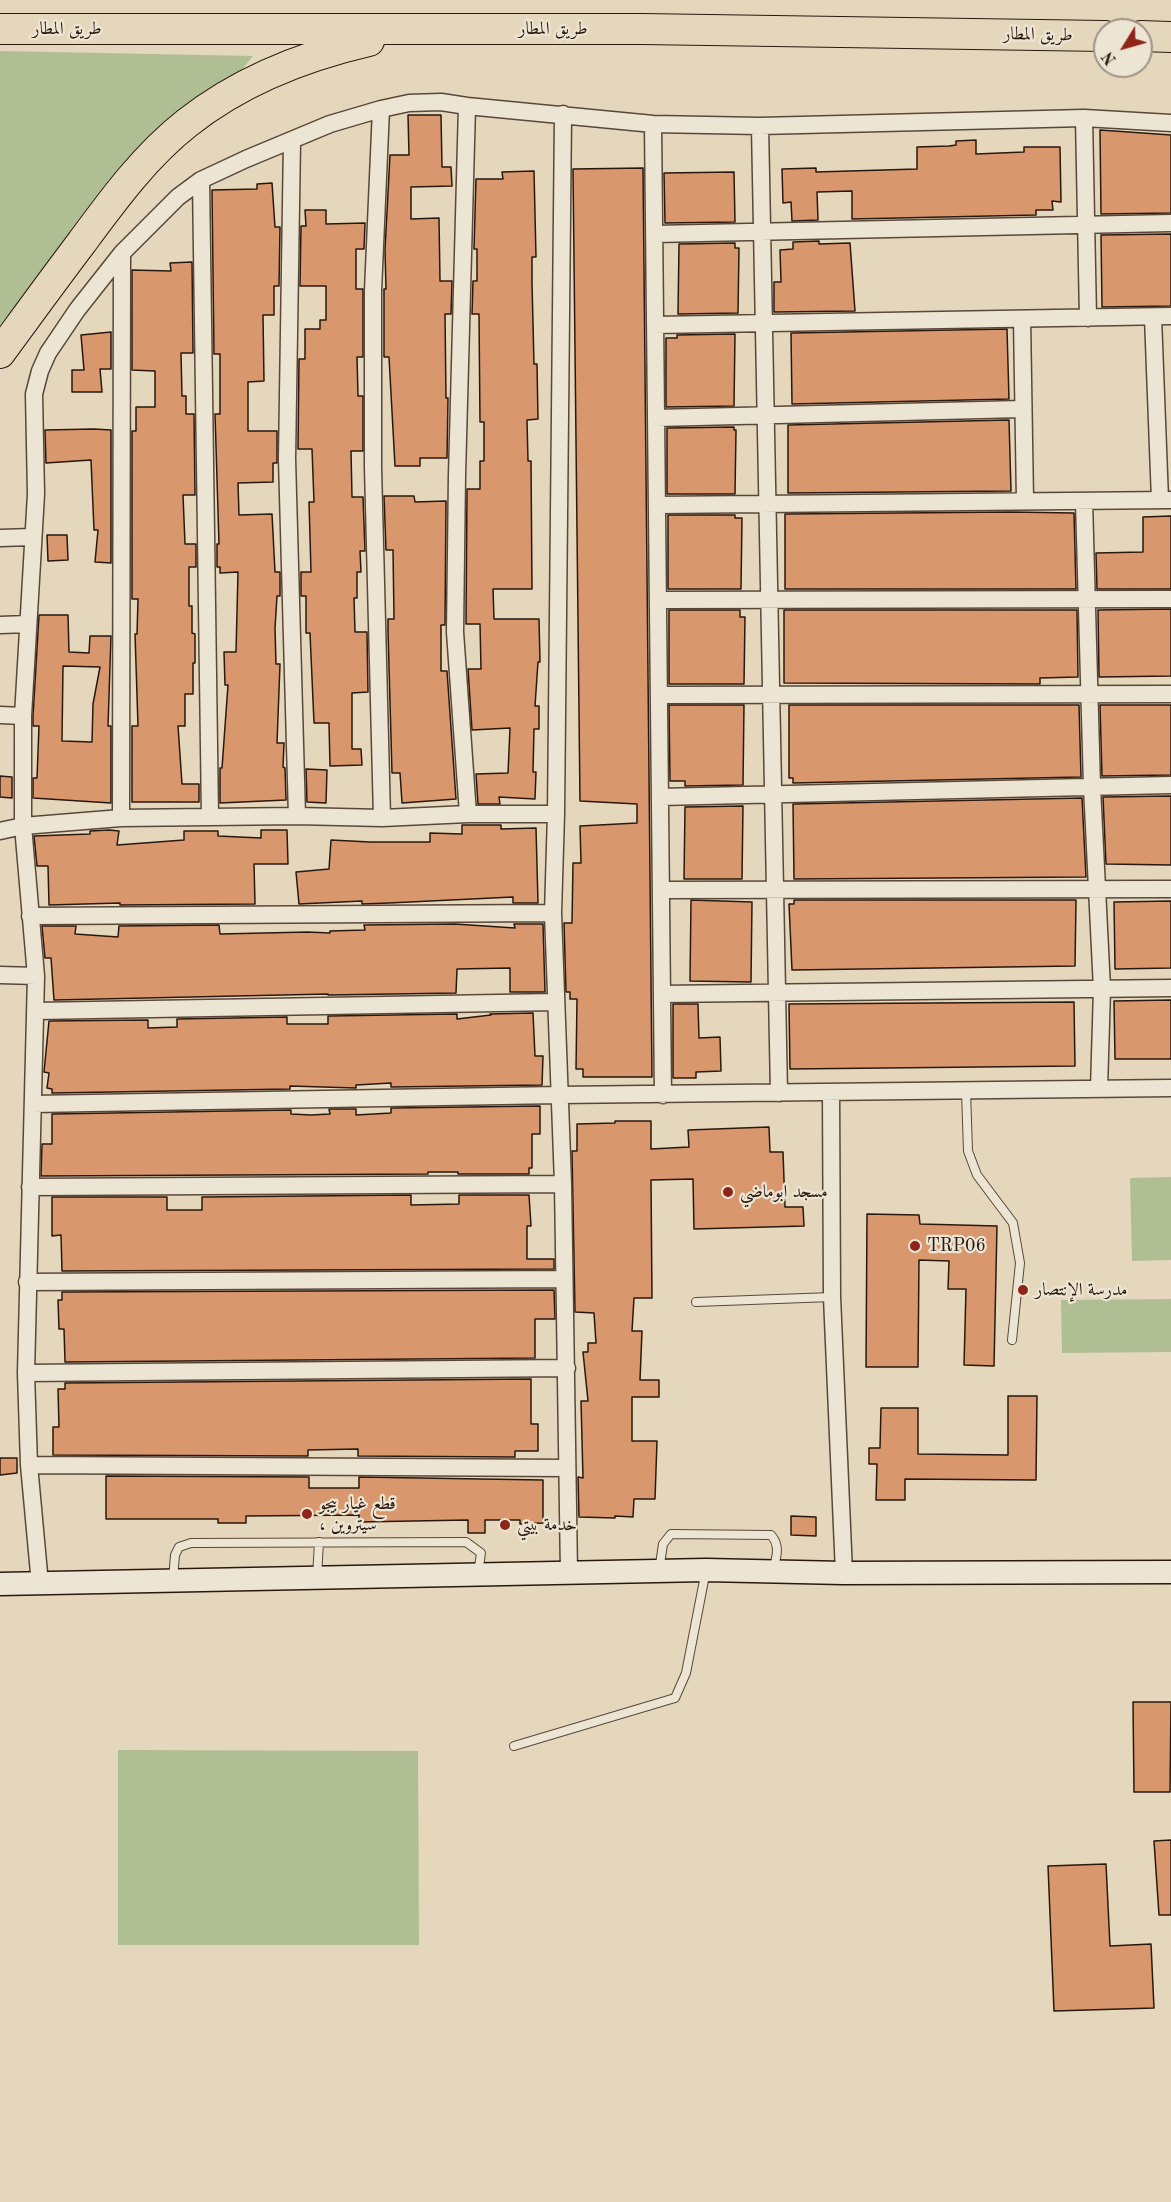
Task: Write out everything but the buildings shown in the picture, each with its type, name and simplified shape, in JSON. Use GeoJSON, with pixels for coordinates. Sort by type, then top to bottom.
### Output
{"type":"FeatureCollection","features":[{"type":"Feature","properties":{"kind":"highway","name":"طريق المطار"},"geometry":{"type":"LineString","coordinates":[[0,29],[642,29],[1093,36]]}},
{"type":"Feature","properties":{"kind":"highway"},"geometry":{"type":"LineString","coordinates":[[0,352],[101,216],[143,164],[187,123],[240,88],[294,63],[335,49],[417,29]]}},
{"type":"Feature","properties":{"kind":"highway"},"geometry":{"type":"LineString","coordinates":[[1153,37],[1171,38]]}},
{"type":"Feature","properties":{"kind":"street"},"geometry":{"type":"LineString","coordinates":[[40,1584],[29,1464],[26,1373],[36,976],[23,826],[23,716],[36,494],[34,394],[48,353],[71,318],[122,253],[178,197],[201,180],[330,124],[409,103],[441,102],[653,124],[760,126],[1084,118],[1171,123]]}},
{"type":"Feature","properties":{"kind":"street"},"geometry":{"type":"LineString","coordinates":[[467,106],[455,632],[468,814]]}},
{"type":"Feature","properties":{"kind":"street"},"geometry":{"type":"LineString","coordinates":[[381,109],[373,291],[373,467],[382,818]]}},
{"type":"Feature","properties":{"kind":"street"},"geometry":{"type":"LineString","coordinates":[[563,114],[553,914],[563,1184],[569,1573]]}},
{"type":"Feature","properties":{"kind":"street"},"geometry":{"type":"LineString","coordinates":[[1084,118],[1089,318]]}},
{"type":"Feature","properties":{"kind":"street"},"geometry":{"type":"LineString","coordinates":[[653,124],[663,1095]]}},
{"type":"Feature","properties":{"kind":"street"},"geometry":{"type":"LineString","coordinates":[[760,126],[779,1094]]}},
{"type":"Feature","properties":{"kind":"street"},"geometry":{"type":"LineString","coordinates":[[292,141],[287,459],[297,816]]}},
{"type":"Feature","properties":{"kind":"street"},"geometry":{"type":"LineString","coordinates":[[201,180],[210,817]]}},
{"type":"Feature","properties":{"kind":"street"},"geometry":{"type":"LineString","coordinates":[[655,234],[1171,223]]}},
{"type":"Feature","properties":{"kind":"street"},"geometry":{"type":"LineString","coordinates":[[121,818],[122,253]]}},
{"type":"Feature","properties":{"kind":"street"},"geometry":{"type":"LineString","coordinates":[[657,505],[1166,500],[1164,406],[1154,316]]}},
{"type":"Feature","properties":{"kind":"street"},"geometry":{"type":"LineString","coordinates":[[656,325],[1171,316]]}},
{"type":"Feature","properties":{"kind":"street"},"geometry":{"type":"LineString","coordinates":[[1022,319],[1024,501]]}},
{"type":"Feature","properties":{"kind":"street"},"geometry":{"type":"LineString","coordinates":[[656,418],[1022,409]]}},
{"type":"Feature","properties":{"kind":"street"},"geometry":{"type":"LineString","coordinates":[[1084,501],[1092,787],[1102,989],[1099,1089]]}},
{"type":"Feature","properties":{"kind":"street"},"geometry":{"type":"LineString","coordinates":[[0,538],[32,537]]}},
{"type":"Feature","properties":{"kind":"street"},"geometry":{"type":"LineString","coordinates":[[658,600],[1171,599]]}},
{"type":"Feature","properties":{"kind":"street"},"geometry":{"type":"LineString","coordinates":[[0,624],[27,624]]}},
{"type":"Feature","properties":{"kind":"street"},"geometry":{"type":"LineString","coordinates":[[659,695],[1171,694]]}},
{"type":"Feature","properties":{"kind":"street"},"geometry":{"type":"LineString","coordinates":[[0,715],[23,716]]}},
{"type":"Feature","properties":{"kind":"street"},"geometry":{"type":"LineString","coordinates":[[660,797],[1171,785]]}},
{"type":"Feature","properties":{"kind":"street"},"geometry":{"type":"LineString","coordinates":[[0,831],[23,826],[121,818],[297,816],[382,818],[468,814],[556,814]]}},
{"type":"Feature","properties":{"kind":"street"},"geometry":{"type":"LineString","coordinates":[[661,890],[1171,889]]}},
{"type":"Feature","properties":{"kind":"street"},"geometry":{"type":"LineString","coordinates":[[30,916],[553,914]]}},
{"type":"Feature","properties":{"kind":"street"},"geometry":{"type":"LineString","coordinates":[[0,975],[36,976]]}},
{"type":"Feature","properties":{"kind":"street"},"geometry":{"type":"LineString","coordinates":[[662,994],[1171,988]]}},
{"type":"Feature","properties":{"kind":"street"},"geometry":{"type":"LineString","coordinates":[[36,1011],[556,1002]]}},
{"type":"Feature","properties":{"kind":"street"},"geometry":{"type":"LineString","coordinates":[[33,1104],[1171,1088]]}},
{"type":"Feature","properties":{"kind":"street"},"geometry":{"type":"LineString","coordinates":[[831,1092],[832,1297],[844,1573]]}},
{"type":"Feature","properties":{"kind":"street"},"geometry":{"type":"LineString","coordinates":[[30,1187],[563,1184]]}},
{"type":"Feature","properties":{"kind":"street"},"geometry":{"type":"LineString","coordinates":[[27,1282],[564,1279]]}},
{"type":"Feature","properties":{"kind":"street"},"geometry":{"type":"LineString","coordinates":[[26,1373],[567,1368]]}},
{"type":"Feature","properties":{"kind":"street"},"geometry":{"type":"LineString","coordinates":[[29,1464],[567,1468]]}},
{"type":"Feature","properties":{"kind":"street"},"geometry":{"type":"LineString","coordinates":[[0,1584],[706,1570],[844,1573],[1171,1572]]}},
{"type":"Feature","properties":{"kind":"lane"},"geometry":{"type":"LineString","coordinates":[[966,1091],[968,1151],[977,1175],[1013,1222],[1020,1263],[1012,1340]]}},
{"type":"Feature","properties":{"kind":"lane"},"geometry":{"type":"LineString","coordinates":[[696,1302],[832,1297]]}},
{"type":"Feature","properties":{"kind":"lane"},"geometry":{"type":"LineString","coordinates":[[659,1571],[663,1544],[671,1534],[748,1534],[771,1535],[776,1540],[778,1546],[773,1571]]}},
{"type":"Feature","properties":{"kind":"lane"},"geometry":{"type":"LineString","coordinates":[[317,1578],[319,1542]]}},
{"type":"Feature","properties":{"kind":"lane"},"geometry":{"type":"LineString","coordinates":[[173,1581],[175,1555],[179,1547],[191,1543],[466,1542],[481,1553],[478,1575]]}},
{"type":"Feature","properties":{"kind":"lane"},"geometry":{"type":"LineString","coordinates":[[514,1746],[675,1698],[686,1673],[706,1570]]}},
{"type":"Feature","properties":{"kind":"green space"},"geometry":{"type":"Polygon","coordinates":[[[0,51],[253,56],[0,331],[0,51]]]}},
{"type":"Feature","properties":{"kind":"green space"},"geometry":{"type":"Polygon","coordinates":[[[1171,1177],[1171,1260],[1132,1261],[1130,1178],[1171,1177]]]}},
{"type":"Feature","properties":{"kind":"green space"},"geometry":{"type":"Polygon","coordinates":[[[1171,1299],[1171,1352],[1062,1353],[1061,1300],[1171,1299]]]}},
{"type":"Feature","properties":{"kind":"green space"},"geometry":{"type":"Polygon","coordinates":[[[118,1750],[418,1751],[419,1945],[118,1945],[118,1750]]]}},
{"type":"Feature","properties":{"kind":"place","name":"مسجد ابوماضي"},"geometry":{"type":"Point","coordinates":[728,1192]}},
{"type":"Feature","properties":{"kind":"place","name":"TRP06"},"geometry":{"type":"Point","coordinates":[915,1246]}},
{"type":"Feature","properties":{"kind":"place","name":"مدرسة الإنتصار"},"geometry":{"type":"Point","coordinates":[1023,1290]}},
{"type":"Feature","properties":{"kind":"place","name":"قطع غيار بيجو ، سيتروين"},"geometry":{"type":"Point","coordinates":[307,1514]}},
{"type":"Feature","properties":{"kind":"place","name":"خدمة بيتي"},"geometry":{"type":"Point","coordinates":[505,1525]}}]}
